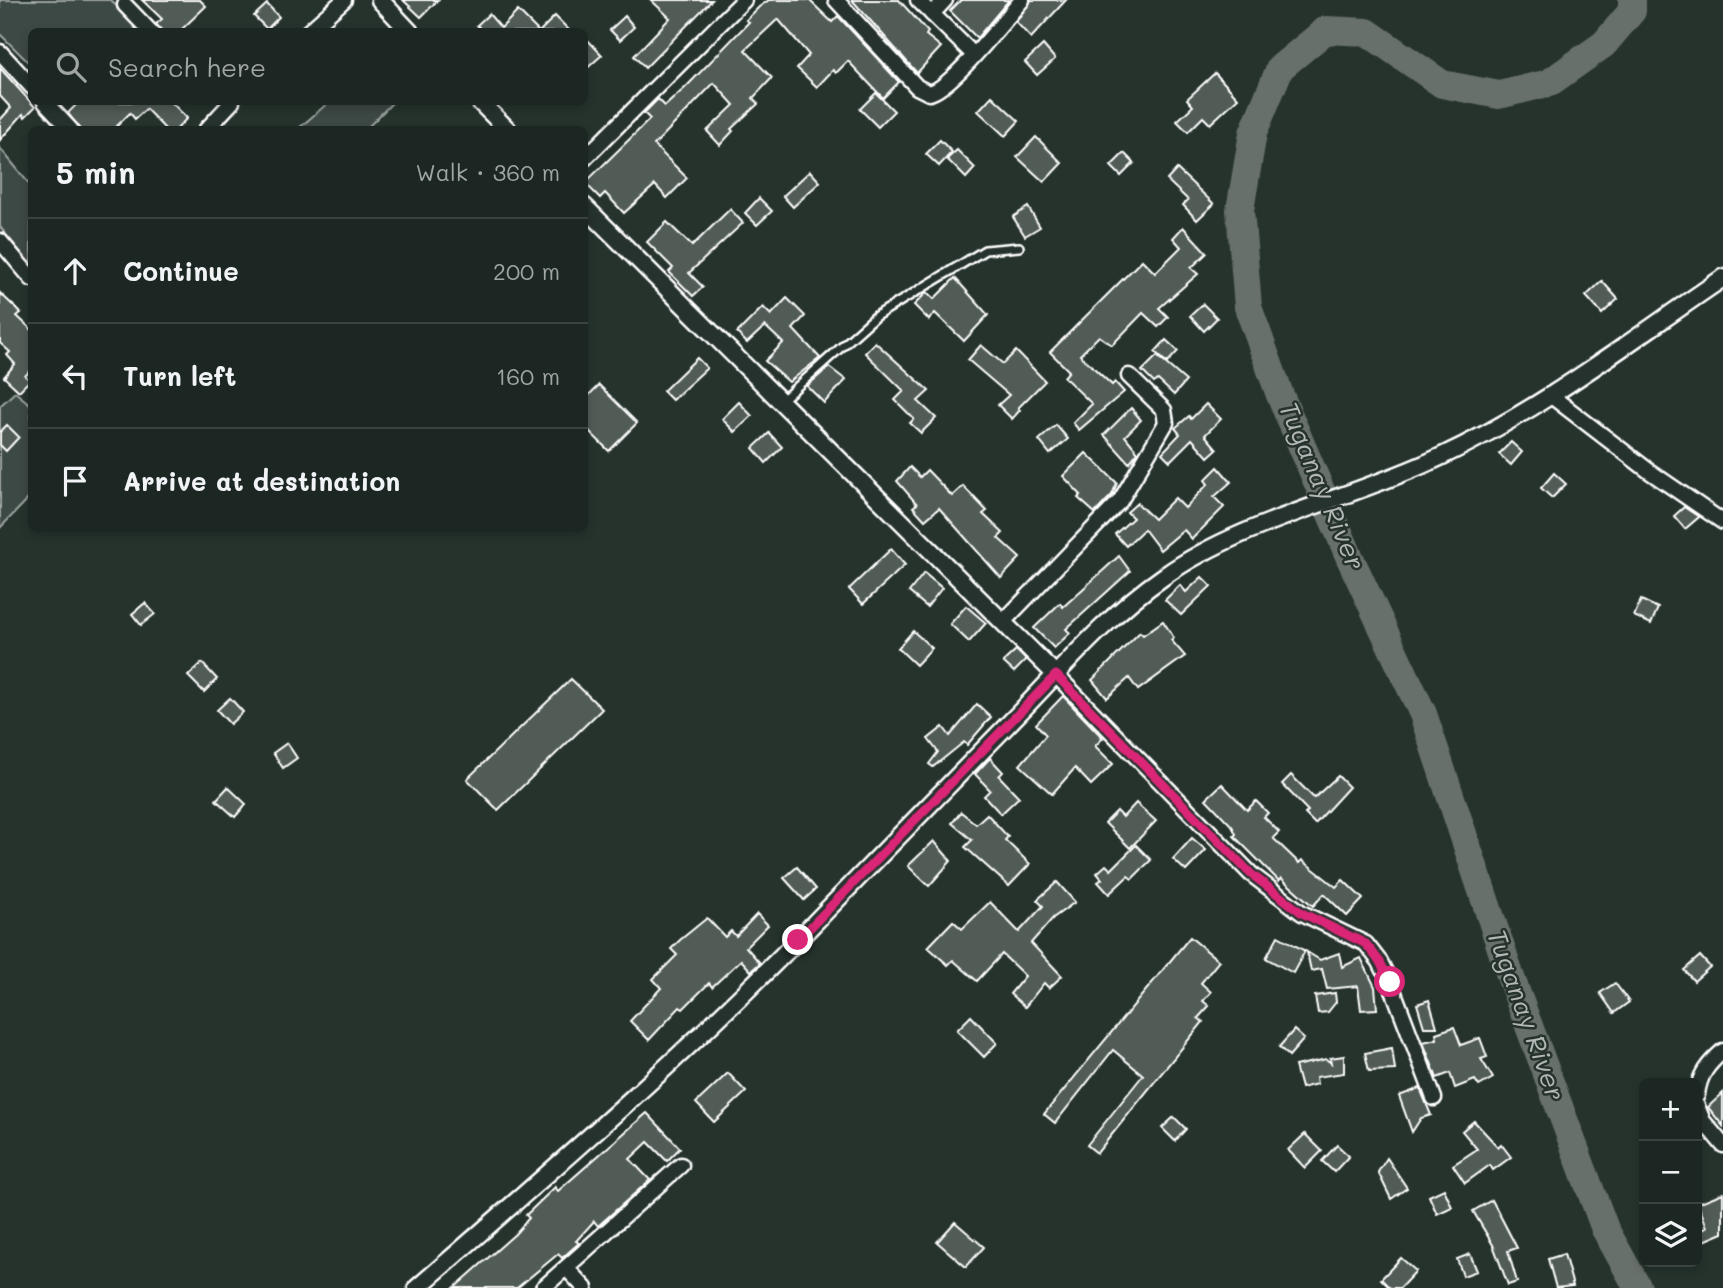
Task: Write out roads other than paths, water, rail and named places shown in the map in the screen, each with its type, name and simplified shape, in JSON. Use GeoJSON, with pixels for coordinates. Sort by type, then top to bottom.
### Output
{"type":"FeatureCollection","features":[{"type":"Feature","properties":{"kind":"street"},"geometry":{"type":"LineString","coordinates":[[312,28],[344,0]]}},
{"type":"Feature","properties":{"kind":"street"},"geometry":{"type":"LineString","coordinates":[[380,0],[406,28]]}},
{"type":"Feature","properties":{"kind":"street"},"geometry":{"type":"LineString","coordinates":[[588,155],[744,0]]}},
{"type":"Feature","properties":{"kind":"street"},"geometry":{"type":"LineString","coordinates":[[836,0],[923,91],[929,93],[940,89],[1022,0]]}},
{"type":"Feature","properties":{"kind":"street"},"geometry":{"type":"LineString","coordinates":[[918,0],[974,55]]}},
{"type":"Feature","properties":{"kind":"street"},"geometry":{"type":"LineString","coordinates":[[932,14],[944,0]]}},
{"type":"Feature","properties":{"kind":"street"},"geometry":{"type":"LineString","coordinates":[[125,5],[147,28]]}},
{"type":"Feature","properties":{"kind":"street"},"geometry":{"type":"LineString","coordinates":[[0,52],[28,83]]}},
{"type":"Feature","properties":{"kind":"street"},"geometry":{"type":"LineString","coordinates":[[48,105],[67,126]]}},
{"type":"Feature","properties":{"kind":"street"},"geometry":{"type":"LineString","coordinates":[[209,126],[224,105]]}},
{"type":"Feature","properties":{"kind":"street"},"geometry":{"type":"LineString","coordinates":[[483,105],[504,126]]}},
{"type":"Feature","properties":{"kind":"street"},"geometry":{"type":"LineString","coordinates":[[588,210],[1004,621],[1251,874],[1302,913],[1366,944],[1380,962],[1390,982],[1434,1098]]}},
{"type":"Feature","properties":{"kind":"street"},"geometry":{"type":"LineString","coordinates":[[0,241],[28,274]]}},
{"type":"Feature","properties":{"kind":"street"},"geometry":{"type":"LineString","coordinates":[[417,1288],[568,1157],[710,1025],[798,940],[1056,675],[1111,621],[1164,576],[1223,544],[1258,529],[1442,457],[1514,418],[1723,278]]}},
{"type":"Feature","properties":{"kind":"street"},"geometry":{"type":"LineString","coordinates":[[1004,621],[1120,501],[1166,424],[1164,410],[1129,376]]}},
{"type":"Feature","properties":{"kind":"street"},"geometry":{"type":"LineString","coordinates":[[1550,395],[1649,471],[1723,522]]}},
{"type":"Feature","properties":{"kind":"street"},"geometry":{"type":"LineString","coordinates":[[1700,1078],[1707,1065],[1723,1051]]}},
{"type":"Feature","properties":{"kind":"street"},"geometry":{"type":"LineString","coordinates":[[1702,1118],[1723,1145]]}},
{"type":"Feature","properties":{"kind":"street"},"geometry":{"type":"LineString","coordinates":[[543,1288],[681,1165]]}},
{"type":"Feature","properties":{"kind":"street"},"geometry":{"type":"LineString","coordinates":[[566,1268],[585,1288]]}},
{"type":"Feature","properties":{"kind":"lane"},"geometry":{"type":"LineString","coordinates":[[780,401],[876,316],[985,250],[1019,247]]}},
{"type":"Feature","properties":{"kind":"waterway","name":"Tuganay River"},"geometry":{"type":"LineString","coordinates":[[1632,0],[1632,11],[1604,44],[1549,83],[1499,95],[1442,84],[1367,32],[1326,30],[1280,68],[1253,133],[1240,210],[1248,307],[1280,395],[1349,556],[1423,714],[1511,978],[1605,1229],[1638,1288]]}}]}
